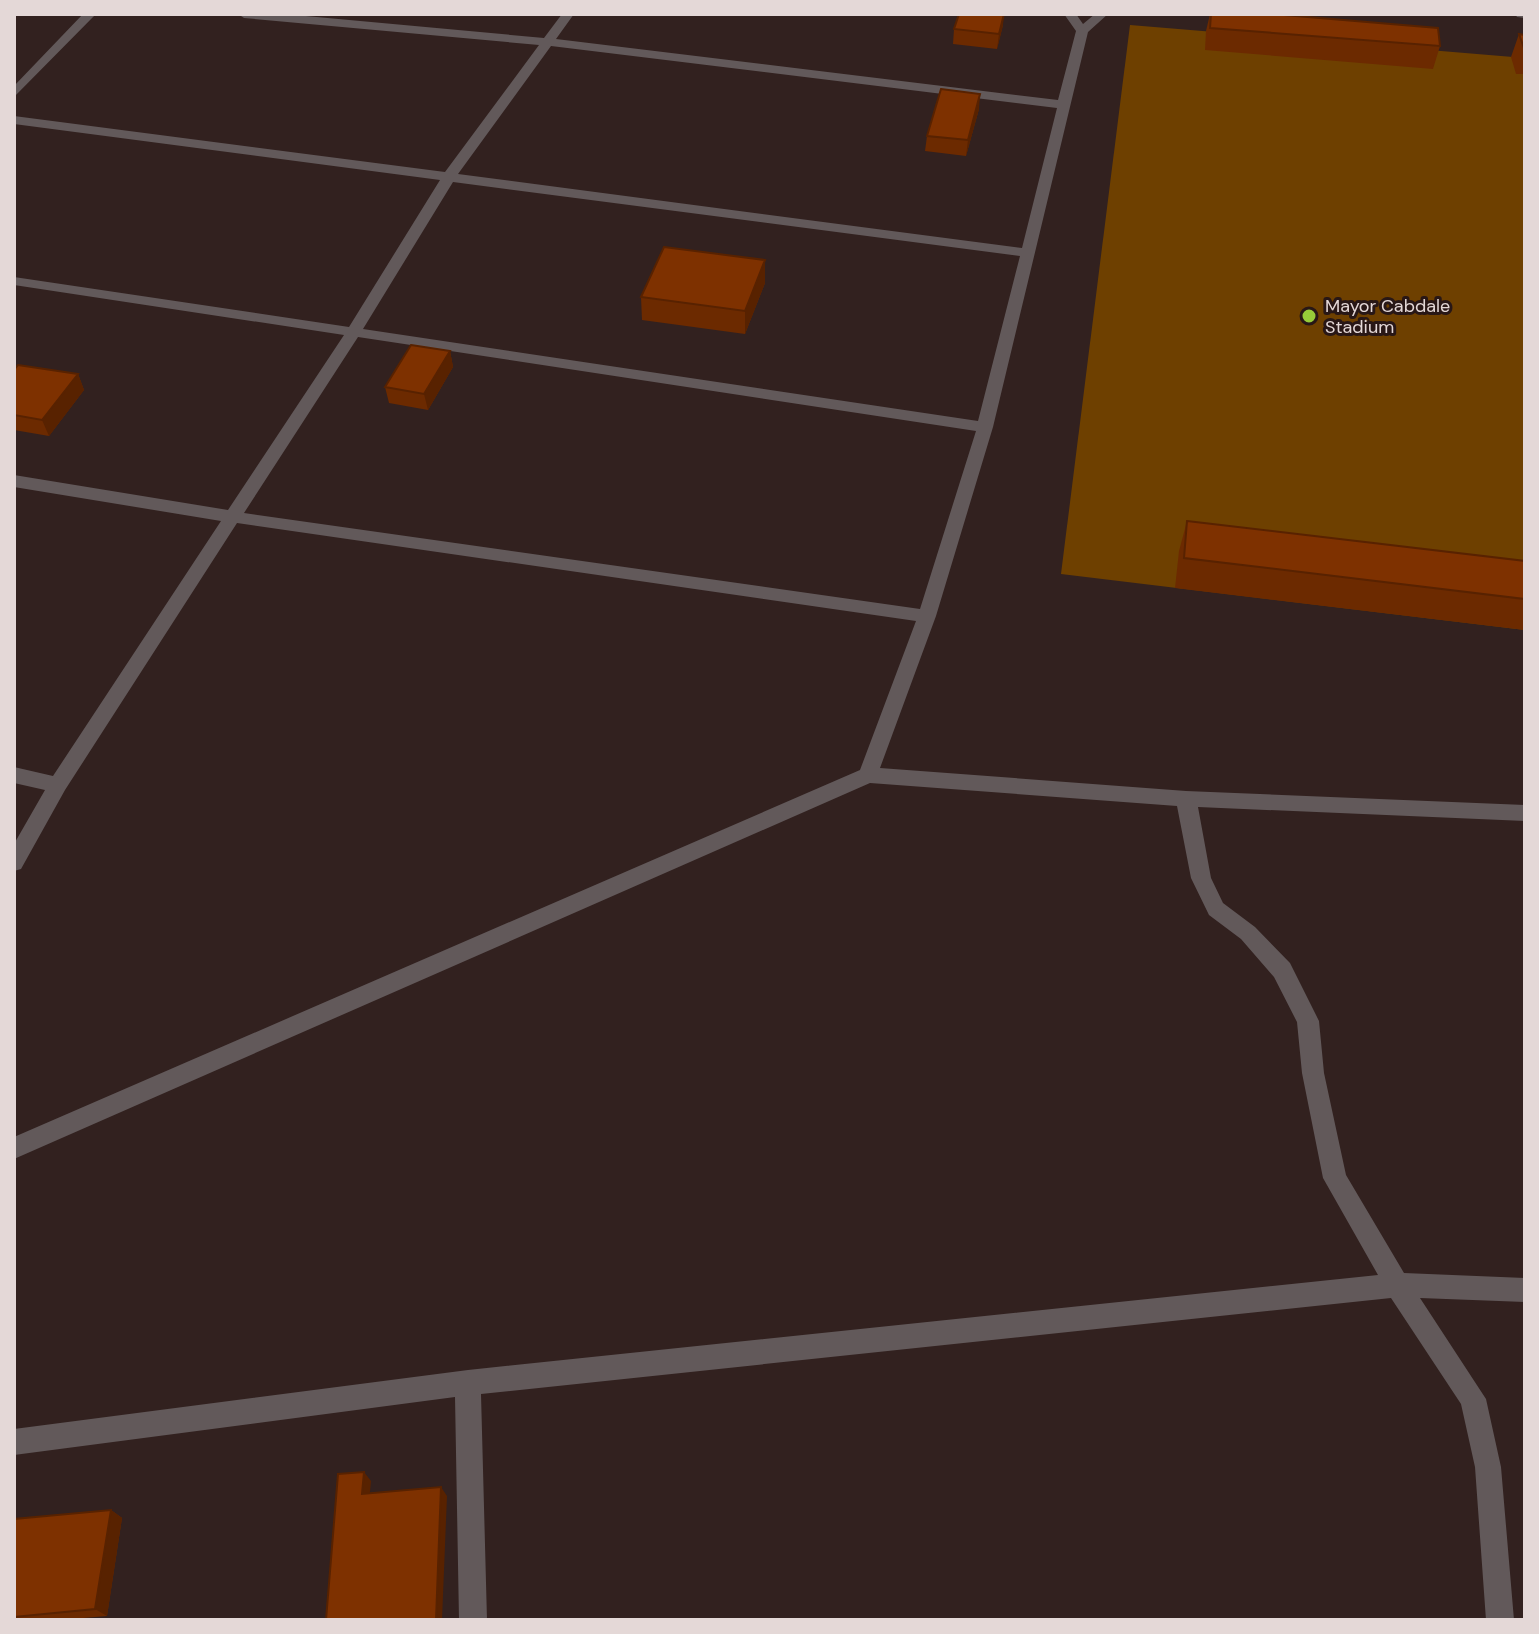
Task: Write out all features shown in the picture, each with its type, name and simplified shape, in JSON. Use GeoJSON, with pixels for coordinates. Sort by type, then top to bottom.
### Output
{"type":"FeatureCollection","features":[{"type":"Feature","properties":{"kind":"street"},"geometry":{"type":"LineString","coordinates":[[14,93],[90,14]]}},
{"type":"Feature","properties":{"kind":"street"},"geometry":{"type":"LineString","coordinates":[[244,14],[551,42],[1064,105]]}},
{"type":"Feature","properties":{"kind":"street"},"geometry":{"type":"LineString","coordinates":[[14,863],[58,785],[354,331],[450,175],[551,42],[568,14]]}},
{"type":"Feature","properties":{"kind":"street"},"geometry":{"type":"LineString","coordinates":[[1070,14],[1082,31]]}},
{"type":"Feature","properties":{"kind":"street"},"geometry":{"type":"LineString","coordinates":[[868,775],[927,616],[985,427],[1082,31],[1102,14]]}},
{"type":"Feature","properties":{"kind":"street"},"geometry":{"type":"LineString","coordinates":[[14,120],[1028,253]]}},
{"type":"Feature","properties":{"kind":"street"},"geometry":{"type":"LineString","coordinates":[[14,281],[985,427]]}},
{"type":"Feature","properties":{"kind":"street"},"geometry":{"type":"LineString","coordinates":[[14,481],[233,517],[927,616]]}},
{"type":"Feature","properties":{"kind":"street"},"geometry":{"type":"LineString","coordinates":[[14,775],[58,785]]}},
{"type":"Feature","properties":{"kind":"street"},"geometry":{"type":"LineString","coordinates":[[14,1148],[868,775],[1186,799],[1525,813]]}},
{"type":"Feature","properties":{"kind":"street"},"geometry":{"type":"LineString","coordinates":[[1186,799],[1201,878],[1216,909],[1248,933],[1282,970],[1308,1021],[1313,1073],[1335,1178],[1397,1285],[1473,1399],[1488,1467],[1500,1620]]}},
{"type":"Feature","properties":{"kind":"street"},"geometry":{"type":"LineString","coordinates":[[14,1442],[468,1383],[1397,1285],[1525,1290]]}},
{"type":"Feature","properties":{"kind":"street"},"geometry":{"type":"LineString","coordinates":[[468,1383],[473,1620]]}},
{"type":"Feature","properties":{"kind":"shaded area","name":"Mayor Cabdale Stadium"},"geometry":{"type":"Polygon","coordinates":[[[1130,25],[1525,58],[1525,630],[1061,574],[1130,25]]]}},
{"type":"Feature","properties":{"kind":"building"},"geometry":{"type":"Polygon","coordinates":[[[959,14],[1004,14],[999,34],[954,29],[959,14]]]}},
{"type":"Feature","properties":{"kind":"building"},"geometry":{"type":"Polygon","coordinates":[[[1211,14],[1272,14],[1438,28],[1440,46],[1210,28],[1211,14]]]}},
{"type":"Feature","properties":{"kind":"building"},"geometry":{"type":"Polygon","coordinates":[[[1519,34],[1525,35],[1525,51],[1519,34]]]}},
{"type":"Feature","properties":{"kind":"building"},"geometry":{"type":"Polygon","coordinates":[[[941,89],[980,94],[968,140],[927,136],[941,89]]]}},
{"type":"Feature","properties":{"kind":"building"},"geometry":{"type":"Polygon","coordinates":[[[664,247],[765,260],[745,311],[641,297],[664,247]]]}},
{"type":"Feature","properties":{"kind":"building"},"geometry":{"type":"Polygon","coordinates":[[[411,345],[450,351],[424,394],[385,387],[411,345]]]}},
{"type":"Feature","properties":{"kind":"building"},"geometry":{"type":"Polygon","coordinates":[[[18,365],[78,374],[42,420],[14,415],[14,370],[18,365]]]}},
{"type":"Feature","properties":{"kind":"building"},"geometry":{"type":"Polygon","coordinates":[[[1187,521],[1525,561],[1525,599],[1184,558],[1187,521]]]}},
{"type":"Feature","properties":{"kind":"building"},"geometry":{"type":"Polygon","coordinates":[[[364,1472],[362,1494],[441,1487],[436,1620],[326,1620],[338,1474],[364,1472]]]}},
{"type":"Feature","properties":{"kind":"building"},"geometry":{"type":"Polygon","coordinates":[[[111,1510],[95,1609],[14,1617],[14,1519],[111,1510]]]}},
{"type":"Feature","properties":{"kind":"place","name":"Mayor Cabdale Stadium"},"geometry":{"type":"Point","coordinates":[1309,316]}}]}
